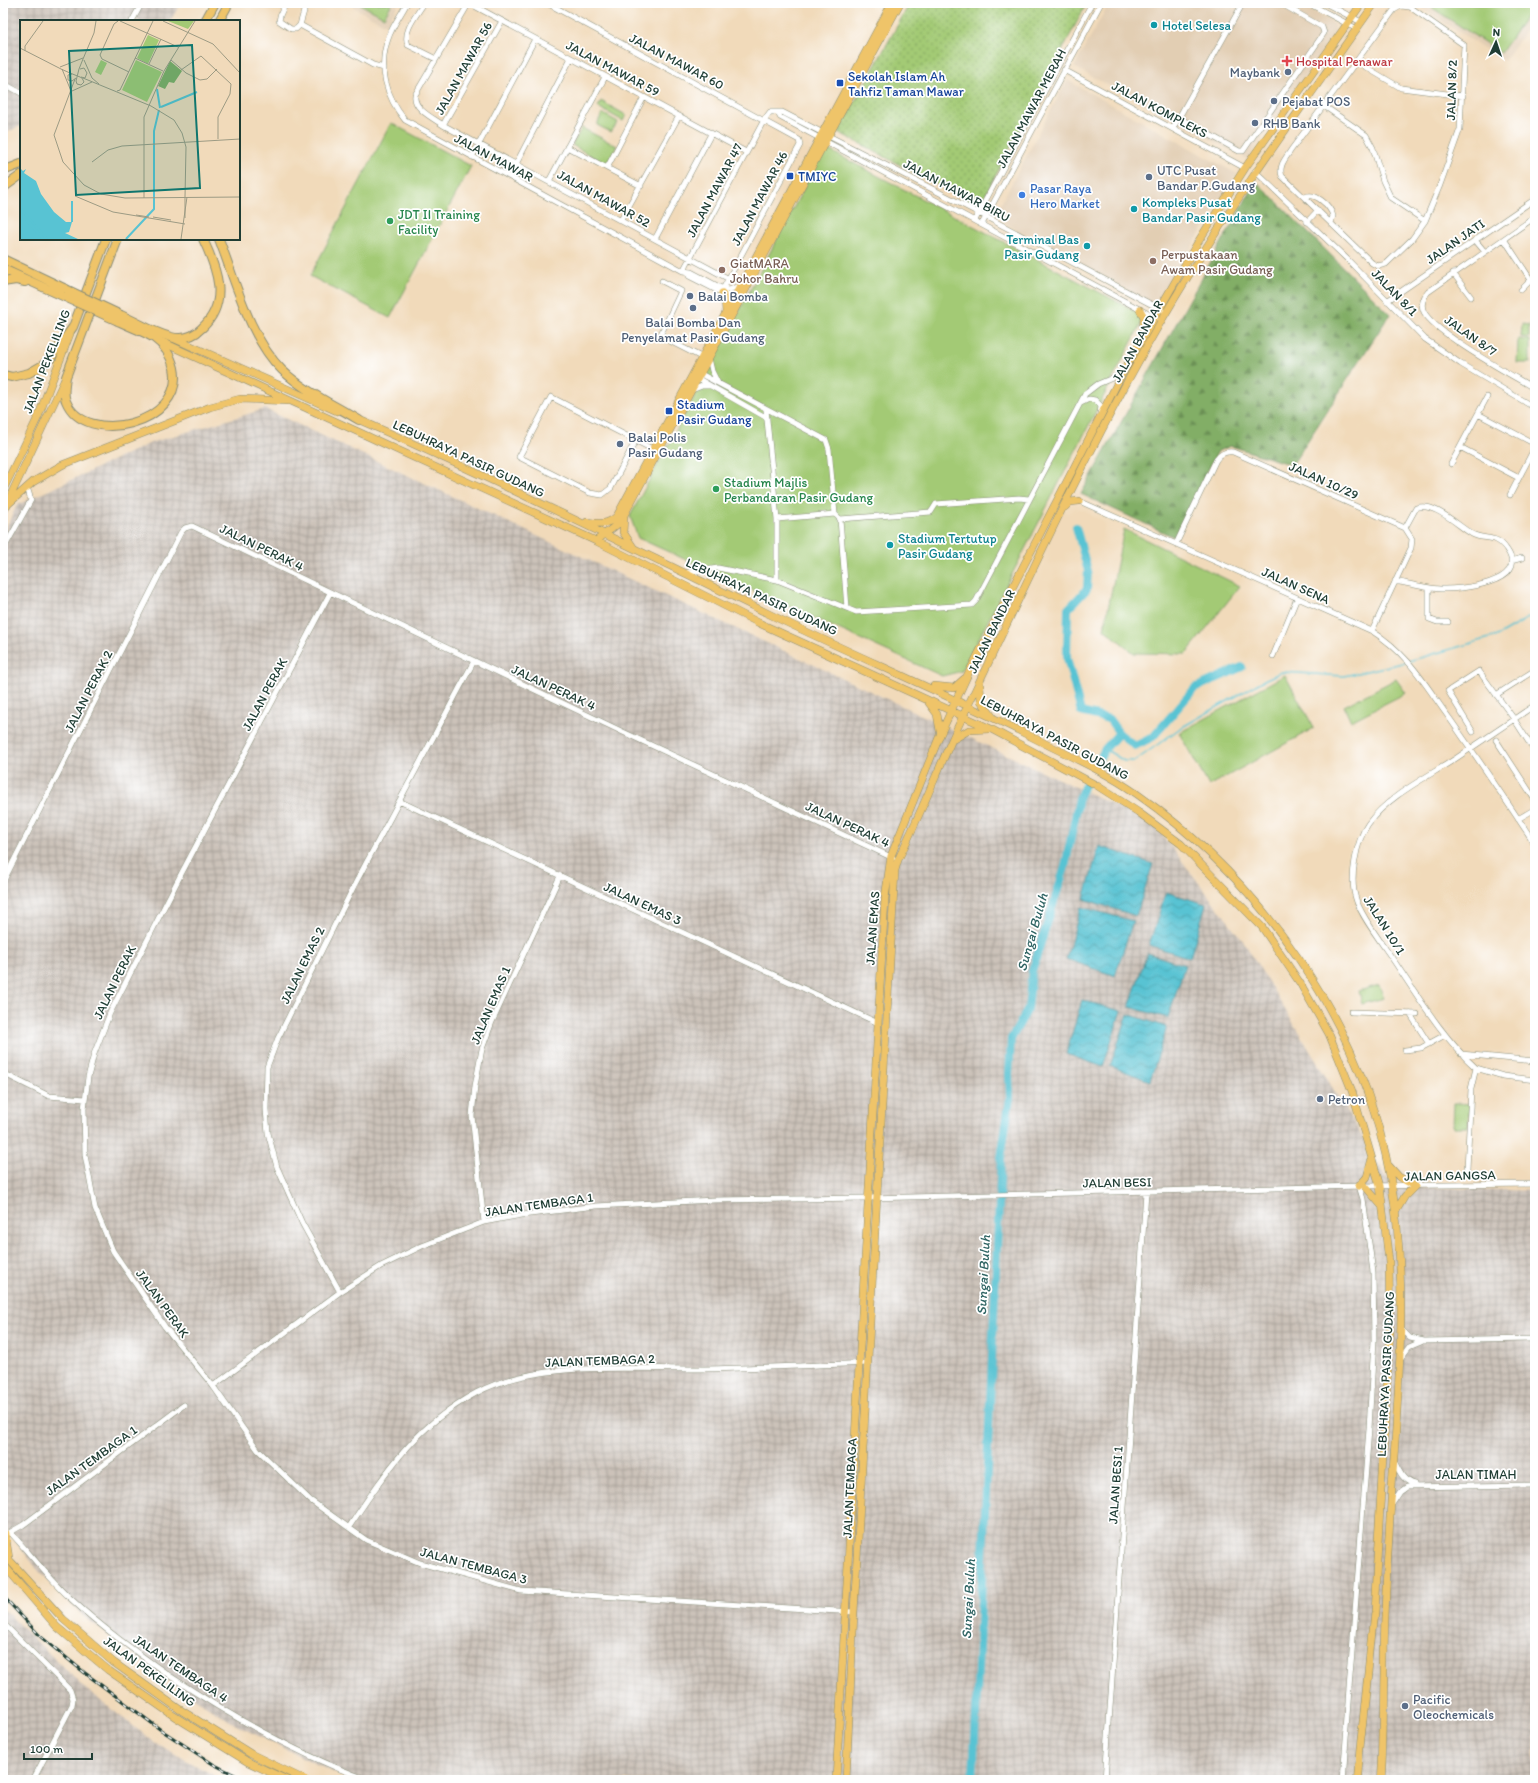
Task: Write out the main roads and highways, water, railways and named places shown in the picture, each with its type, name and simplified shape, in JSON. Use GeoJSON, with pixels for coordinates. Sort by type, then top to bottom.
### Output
{"type":"FeatureCollection","features":[{"type":"Feature","properties":{"kind":"highway"},"geometry":{"type":"LineString","coordinates":[[206,20],[214,3]]}},
{"type":"Feature","properties":{"kind":"highway"},"geometry":{"type":"LineString","coordinates":[[220,20],[229,3]]}},
{"type":"Feature","properties":{"kind":"highway"},"geometry":{"type":"LineString","coordinates":[[3,171],[20,164]]}},
{"type":"Feature","properties":{"kind":"highway"},"geometry":{"type":"LineString","coordinates":[[3,188],[20,176]]}},
{"type":"Feature","properties":{"kind":"highway","name":"JALAN PEKELILING"},"geometry":{"type":"LineString","coordinates":[[73,327],[106,240]]}},
{"type":"Feature","properties":{"kind":"highway"},"geometry":{"type":"LineString","coordinates":[[118,240],[66,377],[66,401],[74,412],[94,424],[115,425],[135,422],[153,415],[168,400],[175,379],[170,356],[154,338]]}},
{"type":"Feature","properties":{"kind":"highway"},"geometry":{"type":"LineString","coordinates":[[171,337],[189,337],[197,333],[211,318],[218,303],[220,296],[217,274],[203,240]]}},
{"type":"Feature","properties":{"kind":"highway"},"geometry":{"type":"LineString","coordinates":[[219,240],[252,324],[275,362],[302,386],[359,420]]}},
{"type":"Feature","properties":{"kind":"highway"},"geometry":{"type":"LineString","coordinates":[[3,255],[18,266],[66,293]]}},
{"type":"Feature","properties":{"kind":"highway"},"geometry":{"type":"LineString","coordinates":[[3,260],[18,266]]}},
{"type":"Feature","properties":{"kind":"highway"},"geometry":{"type":"LineString","coordinates":[[3,269],[34,283],[66,293]]}},
{"type":"Feature","properties":{"kind":"highway"},"geometry":{"type":"LineString","coordinates":[[3,282],[16,280],[34,283]]}},
{"type":"Feature","properties":{"kind":"highway","name":"LEBUHRAYA PASIR GUDANG"},"geometry":{"type":"LineString","coordinates":[[66,293],[119,318],[154,338]]}},
{"type":"Feature","properties":{"kind":"highway","name":"LEBUHRAYA PASIR GUDANG"},"geometry":{"type":"LineString","coordinates":[[119,318],[171,337]]}},
{"type":"Feature","properties":{"kind":"highway"},"geometry":{"type":"LineString","coordinates":[[3,375],[12,377],[23,375],[43,365],[50,359],[73,327]]}},
{"type":"Feature","properties":{"kind":"main road"},"geometry":{"type":"LineString","coordinates":[[575,519],[596,524],[612,520],[617,516],[706,359],[736,300],[824,137],[892,3]]}},
{"type":"Feature","properties":{"kind":"main road"},"geometry":{"type":"LineString","coordinates":[[706,359],[726,313],[736,300],[741,284],[900,3]]}},
{"type":"Feature","properties":{"kind":"main road","name":"JALAN BANDAR"},"geometry":{"type":"LineString","coordinates":[[968,674],[1100,416],[1154,317],[1245,168],[1362,3]]}},
{"type":"Feature","properties":{"kind":"main road","name":"JALAN BANDAR"},"geometry":{"type":"LineString","coordinates":[[963,716],[1068,497],[1166,312],[1255,171],[1375,3]]}},
{"type":"Feature","properties":{"kind":"main road"},"geometry":{"type":"LineString","coordinates":[[723,291],[726,313]]}},
{"type":"Feature","properties":{"kind":"main road"},"geometry":{"type":"LineString","coordinates":[[1140,310],[1144,317],[1143,336]]}},
{"type":"Feature","properties":{"kind":"main road","name":"JALAN PEKELILING"},"geometry":{"type":"LineString","coordinates":[[3,490],[38,417],[73,327]]}},
{"type":"Feature","properties":{"kind":"main road","name":"LEBUHRAYA PASIR GUDANG"},"geometry":{"type":"LineString","coordinates":[[171,337],[278,386],[359,420],[575,519],[774,616],[969,705],[1104,774],[1137,794],[1191,836],[1231,876],[1270,919],[1290,948],[1341,1031],[1371,1107],[1387,1164],[1396,1211],[1401,1273],[1402,1330],[1384,1613],[1384,1741],[1381,1780]]}},
{"type":"Feature","properties":{"kind":"main road","name":"LEBUHRAYA PASIR GUDANG"},"geometry":{"type":"LineString","coordinates":[[154,338],[596,541],[759,623],[991,729],[1096,785],[1181,844],[1262,927],[1300,983],[1329,1034],[1359,1110],[1371,1158],[1380,1186],[1383,1209],[1391,1286],[1390,1333],[1374,1612],[1357,1780]]}},
{"type":"Feature","properties":{"kind":"main road"},"geometry":{"type":"LineString","coordinates":[[596,541],[620,522],[655,450],[692,390],[696,375]]}},
{"type":"Feature","properties":{"kind":"main road","name":"JALAN PEKELILING"},"geometry":{"type":"LineString","coordinates":[[5,509],[66,377]]}},
{"type":"Feature","properties":{"kind":"main road"},"geometry":{"type":"LineString","coordinates":[[5,509],[27,487],[62,465],[210,407],[240,399],[253,398],[295,402]]}},
{"type":"Feature","properties":{"kind":"main road"},"geometry":{"type":"LineString","coordinates":[[1053,508],[1062,498],[1068,497],[1065,491],[1069,477]]}},
{"type":"Feature","properties":{"kind":"main road"},"geometry":{"type":"LineString","coordinates":[[516,504],[521,499],[521,495]]}},
{"type":"Feature","properties":{"kind":"main road"},"geometry":{"type":"LineString","coordinates":[[1061,512],[1070,502],[1079,501]]}},
{"type":"Feature","properties":{"kind":"main road"},"geometry":{"type":"LineString","coordinates":[[624,515],[622,526],[623,532],[633,547]]}},
{"type":"Feature","properties":{"kind":"main road"},"geometry":{"type":"LineString","coordinates":[[924,685],[954,688],[968,674]]}},
{"type":"Feature","properties":{"kind":"main road","name":"JALAN EMAS"},"geometry":{"type":"LineString","coordinates":[[868,1198],[885,898],[894,858],[940,735],[968,674]]}},
{"type":"Feature","properties":{"kind":"main road"},"geometry":{"type":"LineString","coordinates":[[981,680],[979,692],[980,701],[995,719]]}},
{"type":"Feature","properties":{"kind":"main road"},"geometry":{"type":"LineString","coordinates":[[921,697],[933,706],[937,714],[940,722],[940,735]]}},
{"type":"Feature","properties":{"kind":"main road","name":"JALAN EMAS"},"geometry":{"type":"LineString","coordinates":[[877,1198],[895,870],[894,858],[963,716]]}},
{"type":"Feature","properties":{"kind":"main road"},"geometry":{"type":"LineString","coordinates":[[953,739],[970,730],[991,729]]}},
{"type":"Feature","properties":{"kind":"main road"},"geometry":{"type":"LineString","coordinates":[[1371,1158],[1368,1173],[1362,1186],[1376,1196],[1383,1209]]}},
{"type":"Feature","properties":{"kind":"main road"},"geometry":{"type":"LineString","coordinates":[[1387,1164],[1396,1174],[1415,1186],[1405,1196],[1396,1211]]}},
{"type":"Feature","properties":{"kind":"main road","name":"JALAN TEMBAGA"},"geometry":{"type":"LineString","coordinates":[[846,1780],[864,1363],[868,1198]]}},
{"type":"Feature","properties":{"kind":"main road","name":"JALAN TEMBAGA"},"geometry":{"type":"LineString","coordinates":[[836,1780],[846,1611],[877,1198]]}},
{"type":"Feature","properties":{"kind":"main road"},"geometry":{"type":"LineString","coordinates":[[6,1536],[7,1563]]}},
{"type":"Feature","properties":{"kind":"main road","name":"JALAN PEKELILING"},"geometry":{"type":"LineString","coordinates":[[3,1553],[7,1563],[57,1627],[108,1670],[174,1716],[241,1758],[287,1780]]}},
{"type":"Feature","properties":{"kind":"main road","name":"JALAN PEKELILING"},"geometry":{"type":"LineString","coordinates":[[7,1563],[63,1619],[113,1662],[186,1713],[251,1754],[304,1780]]}},
{"type":"Feature","properties":{"kind":"water"},"geometry":{"type":"Polygon","coordinates":[[[1099,846],[1153,864],[1136,916],[1084,899],[1099,846]]]}},
{"type":"Feature","properties":{"kind":"water"},"geometry":{"type":"Polygon","coordinates":[[[1166,892],[1206,904],[1190,958],[1149,945],[1166,892]]]}},
{"type":"Feature","properties":{"kind":"water"},"geometry":{"type":"Polygon","coordinates":[[[1081,907],[1133,921],[1115,976],[1066,959],[1081,907]]]}},
{"type":"Feature","properties":{"kind":"water"},"geometry":{"type":"Polygon","coordinates":[[[1147,953],[1185,965],[1168,1018],[1129,1007],[1147,953]]]}},
{"type":"Feature","properties":{"kind":"water"},"geometry":{"type":"Polygon","coordinates":[[[1082,1000],[1121,1011],[1103,1067],[1066,1054],[1082,1000]]]}},
{"type":"Feature","properties":{"kind":"water"},"geometry":{"type":"Polygon","coordinates":[[[1128,1014],[1167,1027],[1150,1081],[1110,1066],[1128,1014]]]}},
{"type":"Feature","properties":{"kind":"waterway","name":"Sungai Buluh"},"geometry":{"type":"LineString","coordinates":[[1076,527],[1088,571],[1087,589],[1068,609],[1067,658],[1081,712],[1109,719],[1119,733],[1105,749],[1099,760]]}},
{"type":"Feature","properties":{"kind":"waterway"},"geometry":{"type":"LineString","coordinates":[[1105,749],[1124,761],[1135,761],[1179,729],[1266,679],[1282,672],[1344,676],[1398,664],[1497,636],[1535,614]]}},
{"type":"Feature","properties":{"kind":"waterway"},"geometry":{"type":"LineString","coordinates":[[1119,733],[1135,746],[1153,737],[1195,688],[1242,667]]}},
{"type":"Feature","properties":{"kind":"waterway","name":"Sungai Buluh"},"geometry":{"type":"LineString","coordinates":[[973,1780],[1001,1158],[1010,1098],[1009,1074],[1011,1039],[1028,1009],[1032,971],[1065,867],[1079,798],[1085,785]]}},
{"type":"Feature","properties":{"kind":"railway"},"geometry":{"type":"LineString","coordinates":[[3,1596],[41,1637],[85,1673],[161,1730],[213,1764],[245,1780]]}},
{"type":"Feature","properties":{"kind":"place","name":"Hotel Selesa"},"geometry":{"type":"Point","coordinates":[1154,25]}},
{"type":"Feature","properties":{"kind":"place","name":"Hospital Penawar"},"geometry":{"type":"Point","coordinates":[1287,61]}},
{"type":"Feature","properties":{"kind":"place","name":"Maybank"},"geometry":{"type":"Point","coordinates":[1288,72]}},
{"type":"Feature","properties":{"kind":"place","name":"Sekolah Islam Ah Tahfiz Taman Mawar"},"geometry":{"type":"Point","coordinates":[840,83]}},
{"type":"Feature","properties":{"kind":"place","name":"Pejabat POS"},"geometry":{"type":"Point","coordinates":[1274,101]}},
{"type":"Feature","properties":{"kind":"place","name":"RHB Bank"},"geometry":{"type":"Point","coordinates":[1255,123]}},
{"type":"Feature","properties":{"kind":"place","name":"TMIYC"},"geometry":{"type":"Point","coordinates":[790,176]}},
{"type":"Feature","properties":{"kind":"place","name":"UTC Pusat Bandar P.Gudang"},"geometry":{"type":"Point","coordinates":[1149,177]}},
{"type":"Feature","properties":{"kind":"place","name":"Pasar Raya Hero Market"},"geometry":{"type":"Point","coordinates":[1022,195]}},
{"type":"Feature","properties":{"kind":"place","name":"Kompleks Pusat Bandar Pasir Gudang"},"geometry":{"type":"Point","coordinates":[1134,209]}},
{"type":"Feature","properties":{"kind":"place","name":"JDT II Training Facility"},"geometry":{"type":"Point","coordinates":[390,221]}},
{"type":"Feature","properties":{"kind":"place","name":"Terminal Bas Pasir Gudang"},"geometry":{"type":"Point","coordinates":[1087,246]}},
{"type":"Feature","properties":{"kind":"place","name":"Perpustakaan Awam Pasir Gudang"},"geometry":{"type":"Point","coordinates":[1153,261]}},
{"type":"Feature","properties":{"kind":"place","name":"GiatMARA Johor Bahru"},"geometry":{"type":"Point","coordinates":[722,270]}},
{"type":"Feature","properties":{"kind":"place","name":"Balai Bomba"},"geometry":{"type":"Point","coordinates":[690,296]}},
{"type":"Feature","properties":{"kind":"place","name":"Balai Bomba Dan Penyelamat Pasir Gudang"},"geometry":{"type":"Point","coordinates":[693,308]}},
{"type":"Feature","properties":{"kind":"place","name":"Stadium Pasir Gudang"},"geometry":{"type":"Point","coordinates":[669,411]}},
{"type":"Feature","properties":{"kind":"place","name":"Balai Polis Pasir Gudang"},"geometry":{"type":"Point","coordinates":[620,444]}},
{"type":"Feature","properties":{"kind":"place","name":"Stadium Majlis Perbandaran Pasir Gudang"},"geometry":{"type":"Point","coordinates":[716,489]}},
{"type":"Feature","properties":{"kind":"place","name":"Stadium Tertutup Pasir Gudang"},"geometry":{"type":"Point","coordinates":[890,545]}},
{"type":"Feature","properties":{"kind":"place","name":"Petron"},"geometry":{"type":"Point","coordinates":[1320,1099]}},
{"type":"Feature","properties":{"kind":"place","name":"Pacific Oleochemicals"},"geometry":{"type":"Point","coordinates":[1405,1706]}}]}
